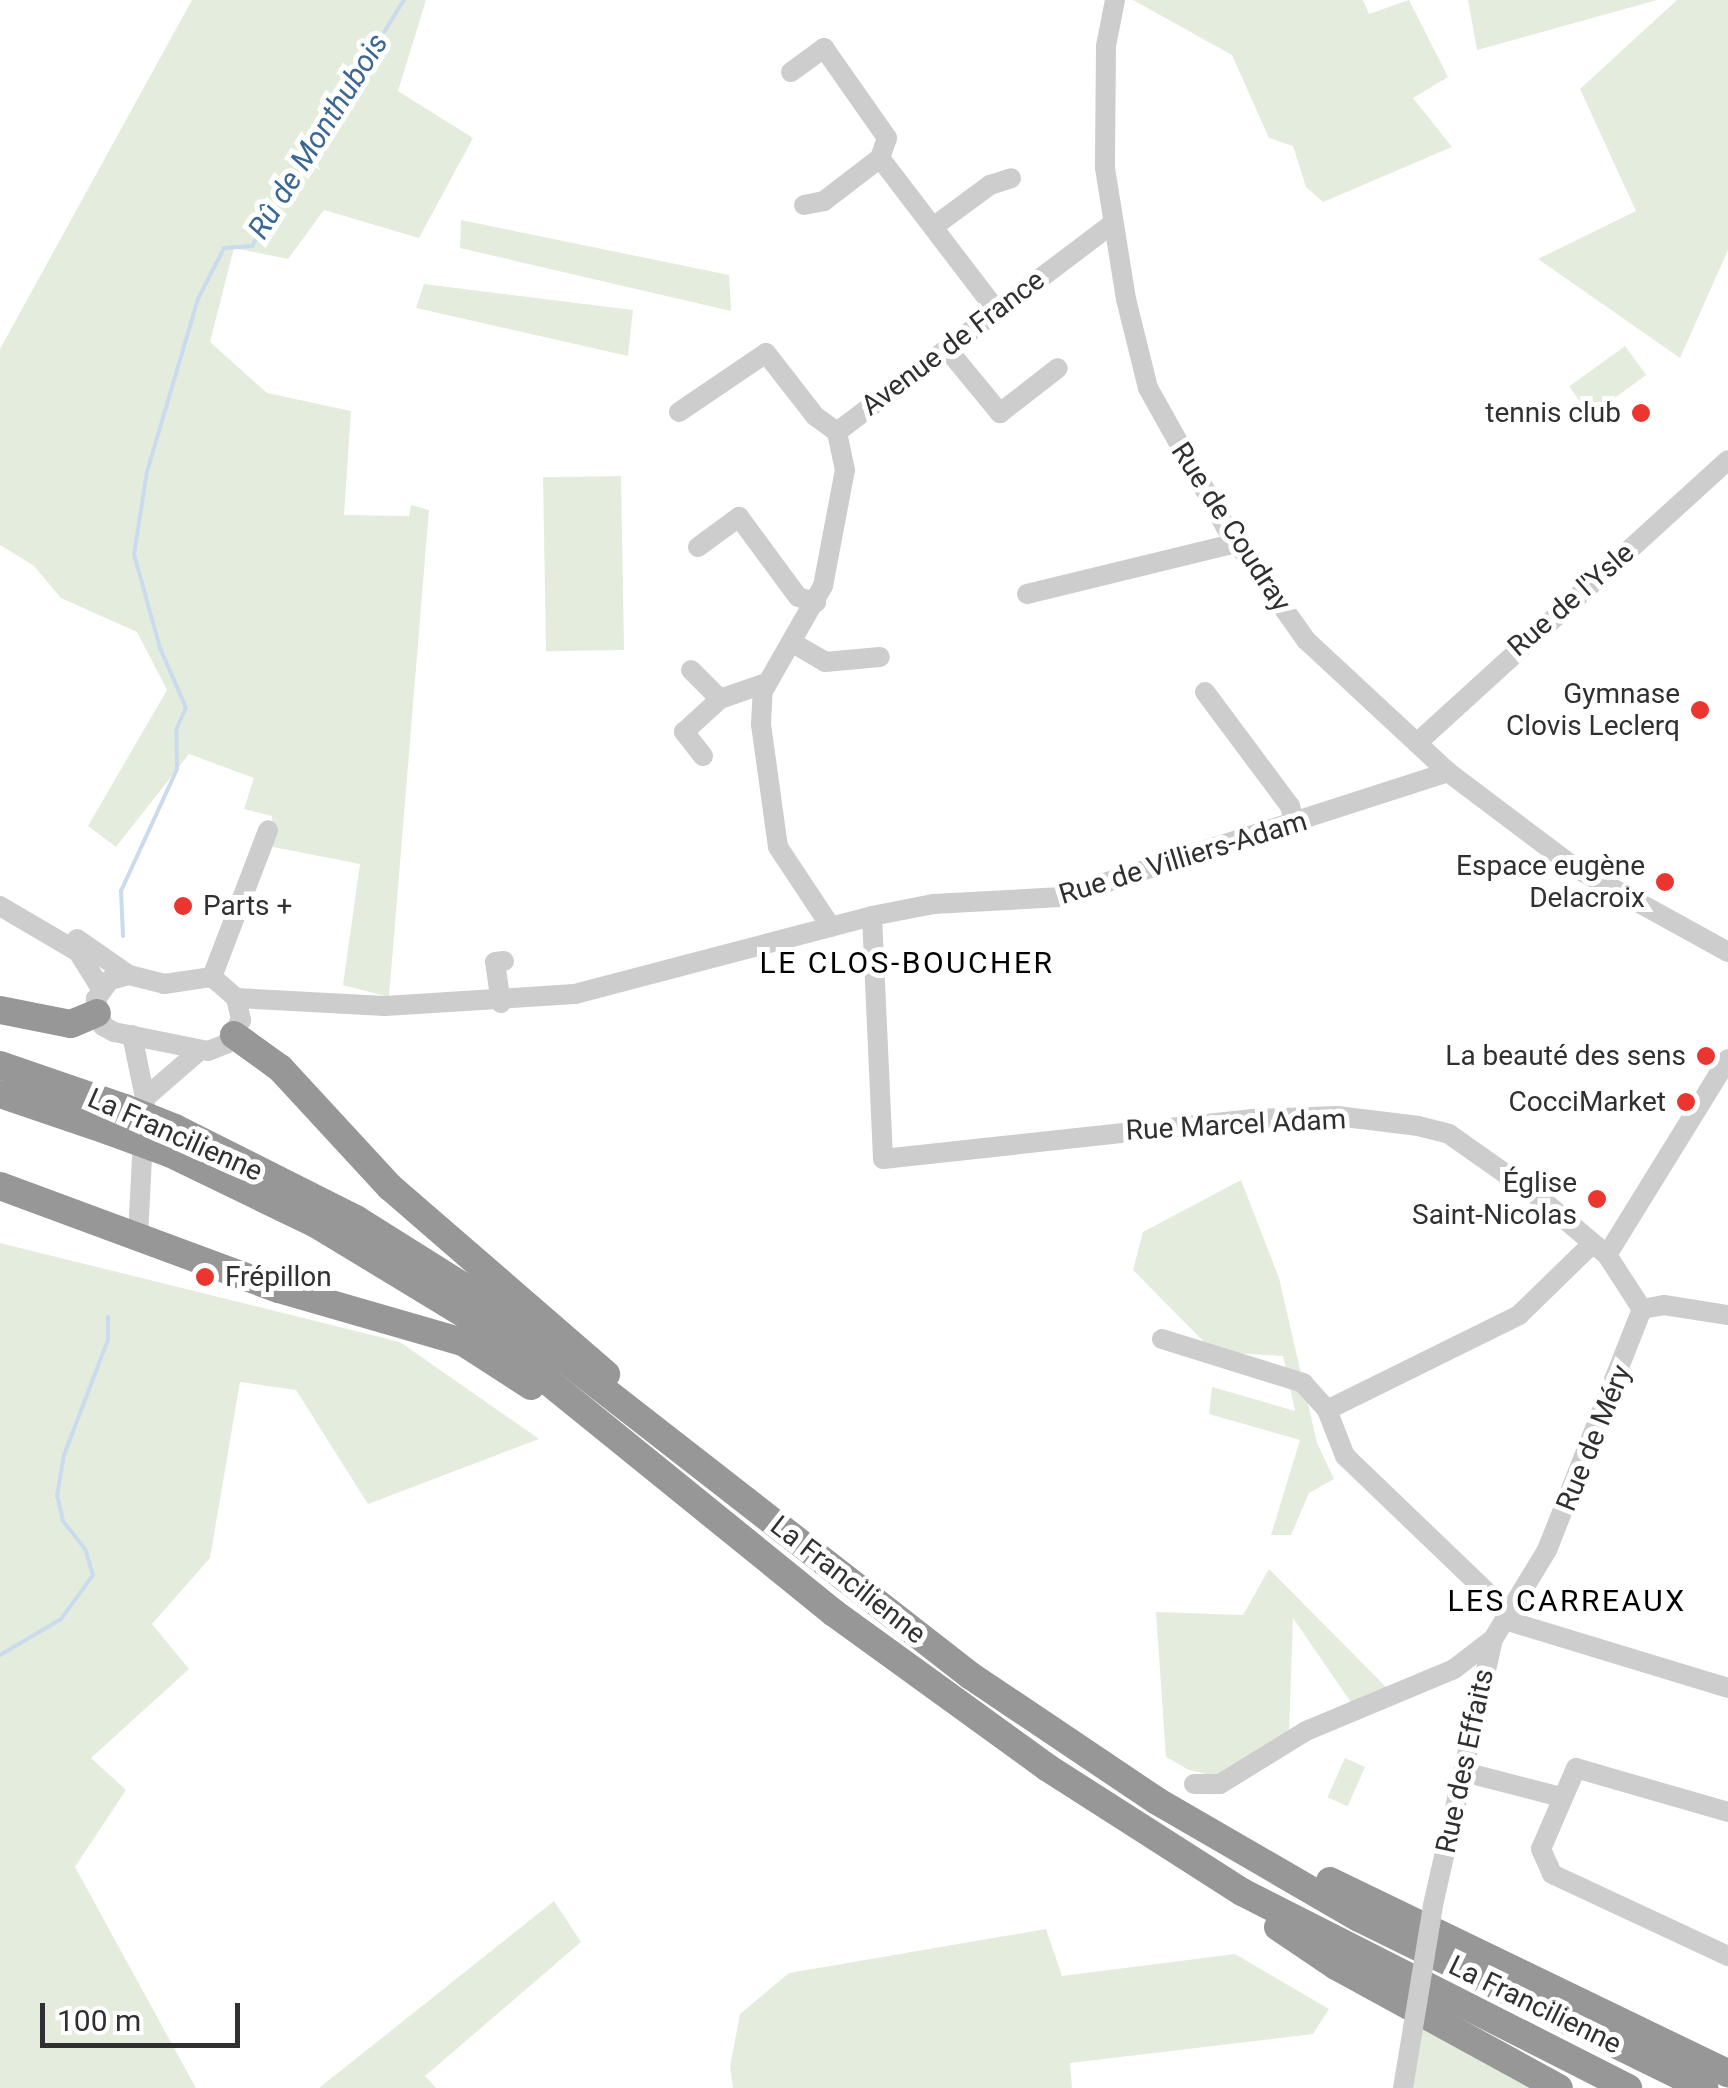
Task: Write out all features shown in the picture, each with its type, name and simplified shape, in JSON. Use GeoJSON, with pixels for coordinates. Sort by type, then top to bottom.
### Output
{"type":"FeatureCollection","features":[{"type":"Feature","properties":{"kind":"highway"},"geometry":{"type":"LineString","coordinates":[[0,1010],[71,1024],[99,1000]]}},
{"type":"Feature","properties":{"kind":"highway"},"geometry":{"type":"LineString","coordinates":[[238,1028],[390,1187],[582,1348],[654,1426]]}},
{"type":"Feature","properties":{"kind":"highway","name":"La Francilienne"},"geometry":{"type":"LineString","coordinates":[[0,1065],[127,1112],[466,1315],[948,1701],[1242,1892],[1628,2088]]}},
{"type":"Feature","properties":{"kind":"highway","name":"La Francilienne"},"geometry":{"type":"LineString","coordinates":[[0,1094],[127,1112]]}},
{"type":"Feature","properties":{"kind":"highway","name":"La Francilienne"},"geometry":{"type":"LineString","coordinates":[[172,1141],[356,1219],[504,1313],[971,1676],[1157,1801],[1360,1918],[1704,2088]]}},
{"type":"Feature","properties":{"kind":"highway"},"geometry":{"type":"LineString","coordinates":[[0,1186],[279,1289],[463,1342],[606,1441],[650,1461]]}},
{"type":"Feature","properties":{"kind":"highway"},"geometry":{"type":"LineString","coordinates":[[1259,1857],[1277,1856],[1728,2073]]}},
{"type":"Feature","properties":{"kind":"highway"},"geometry":{"type":"LineString","coordinates":[[1242,1892],[1250,1907],[1336,1966],[1559,2088]]}},
{"type":"Feature","properties":{"kind":"street","name":"Rue de Coudray"},"geometry":{"type":"LineString","coordinates":[[1116,0],[1106,46],[1105,168],[1112,224],[1148,388],[1237,542],[1306,640],[1448,772],[1574,867],[1728,952]]}},
{"type":"Feature","properties":{"kind":"street"},"geometry":{"type":"LineString","coordinates":[[792,72],[824,48],[887,138],[880,158],[824,201],[804,205]]}},
{"type":"Feature","properties":{"kind":"street"},"geometry":{"type":"LineString","coordinates":[[880,158],[997,311]]}},
{"type":"Feature","properties":{"kind":"street"},"geometry":{"type":"LineString","coordinates":[[933,227],[990,185],[1011,178]]}},
{"type":"Feature","properties":{"kind":"street","name":"Avenue de France"},"geometry":{"type":"LineString","coordinates":[[830,927],[778,847],[762,724],[766,683],[816,602],[845,470],[837,432],[1112,224]]}},
{"type":"Feature","properties":{"kind":"street"},"geometry":{"type":"LineString","coordinates":[[948,350],[1000,412],[1058,368]]}},
{"type":"Feature","properties":{"kind":"street"},"geometry":{"type":"LineString","coordinates":[[679,412],[766,352],[815,416],[837,432]]}},
{"type":"Feature","properties":{"kind":"street","name":"Rue de l'Ysle"},"geometry":{"type":"LineString","coordinates":[[1416,744],[1728,460]]}},
{"type":"Feature","properties":{"kind":"street"},"geometry":{"type":"LineString","coordinates":[[698,548],[740,518],[798,597],[816,602]]}},
{"type":"Feature","properties":{"kind":"street"},"geometry":{"type":"LineString","coordinates":[[1026,594],[1237,542]]}},
{"type":"Feature","properties":{"kind":"street"},"geometry":{"type":"LineString","coordinates":[[791,642],[825,662],[880,657]]}},
{"type":"Feature","properties":{"kind":"street"},"geometry":{"type":"LineString","coordinates":[[691,670],[720,698]]}},
{"type":"Feature","properties":{"kind":"street"},"geometry":{"type":"LineString","coordinates":[[703,756],[684,732],[720,698],[766,683]]}},
{"type":"Feature","properties":{"kind":"street"},"geometry":{"type":"LineString","coordinates":[[1204,692],[1290,806],[1295,825]]}},
{"type":"Feature","properties":{"kind":"street","name":"Rue de Villiers-Adam"},"geometry":{"type":"LineString","coordinates":[[236,998],[267,1002],[501,1002],[652,978],[830,927],[932,904],[1061,897],[1295,825],[1448,772]]}},
{"type":"Feature","properties":{"kind":"street"},"geometry":{"type":"LineString","coordinates":[[212,977],[268,830]]}},
{"type":"Feature","properties":{"kind":"street"},"geometry":{"type":"LineString","coordinates":[[0,906],[78,952],[114,1032],[199,1051],[216,1050],[267,1002]]}},
{"type":"Feature","properties":{"kind":"street","name":"Rue Marcel Adam"},"geometry":{"type":"LineString","coordinates":[[872,916],[884,1159],[1046,1138],[1337,1116],[1449,1134],[1542,1198],[1600,1250]]}},
{"type":"Feature","properties":{"kind":"street"},"geometry":{"type":"LineString","coordinates":[[39,926],[76,938],[129,975],[164,984],[212,977],[236,998],[238,1028]]}},
{"type":"Feature","properties":{"kind":"street"},"geometry":{"type":"LineString","coordinates":[[501,1002],[496,962],[504,961]]}},
{"type":"Feature","properties":{"kind":"street"},"geometry":{"type":"LineString","coordinates":[[99,1000],[129,975]]}},
{"type":"Feature","properties":{"kind":"street"},"geometry":{"type":"LineString","coordinates":[[132,1035],[127,1112],[138,1237]]}},
{"type":"Feature","properties":{"kind":"street"},"geometry":{"type":"LineString","coordinates":[[127,1112],[199,1051]]}},
{"type":"Feature","properties":{"kind":"street"},"geometry":{"type":"LineString","coordinates":[[1327,1410],[1520,1315],[1600,1250],[1728,1059]]}},
{"type":"Feature","properties":{"kind":"street"},"geometry":{"type":"LineString","coordinates":[[1600,1250],[1642,1309],[1664,1305],[1728,1315]]}},
{"type":"Feature","properties":{"kind":"street","name":"Rue de Méry"},"geometry":{"type":"LineString","coordinates":[[1509,1618],[1569,1499],[1642,1309]]}},
{"type":"Feature","properties":{"kind":"street"},"geometry":{"type":"LineString","coordinates":[[1162,1339],[1304,1383],[1327,1410],[1346,1456],[1509,1618],[1728,1688]]}},
{"type":"Feature","properties":{"kind":"street","name":"Rue des Effaits"},"geometry":{"type":"LineString","coordinates":[[1403,2088],[1433,1906],[1494,1638],[1509,1618]]}},
{"type":"Feature","properties":{"kind":"street"},"geometry":{"type":"LineString","coordinates":[[1194,1784],[1220,1784],[1306,1732],[1454,1669],[1494,1638]]}},
{"type":"Feature","properties":{"kind":"street"},"geometry":{"type":"LineString","coordinates":[[1728,1812],[1576,1768],[1542,1849],[1552,1874],[1728,1956]]}},
{"type":"Feature","properties":{"kind":"street"},"geometry":{"type":"LineString","coordinates":[[1464,1772],[1561,1796]]}},
{"type":"Feature","properties":{"kind":"green space"},"geometry":{"type":"Polygon","coordinates":[[[192,0],[426,0],[398,91],[473,138],[419,238],[324,210],[288,259],[234,248],[210,342],[267,393],[351,411],[344,515],[409,516],[411,505],[429,510],[389,997],[343,985],[360,864],[273,847],[272,816],[244,809],[254,778],[189,754],[116,847],[88,826],[167,690],[137,632],[61,598],[34,566],[0,545],[0,349],[192,0]]]}},
{"type":"Feature","properties":{"kind":"green space"},"geometry":{"type":"Polygon","coordinates":[[[1133,0],[1363,0],[1369,14],[1409,0],[1448,77],[1413,98],[1452,147],[1323,202],[1306,187],[1293,146],[1269,138],[1232,55],[1133,0]]]}},
{"type":"Feature","properties":{"kind":"green space"},"geometry":{"type":"Polygon","coordinates":[[[1468,0],[1657,0],[1477,50],[1468,0]]]}},
{"type":"Feature","properties":{"kind":"green space"},"geometry":{"type":"Polygon","coordinates":[[[1677,0],[1728,0],[1728,250],[1680,358],[1538,259],[1636,211],[1580,89],[1677,0]]]}},
{"type":"Feature","properties":{"kind":"green space"},"geometry":{"type":"Polygon","coordinates":[[[461,220],[729,275],[731,311],[460,248],[461,220]]]}},
{"type":"Feature","properties":{"kind":"green space"},"geometry":{"type":"Polygon","coordinates":[[[424,284],[633,310],[628,356],[416,308],[424,284]]]}},
{"type":"Feature","properties":{"kind":"green space"},"geometry":{"type":"Polygon","coordinates":[[[1625,346],[1646,375],[1590,416],[1569,387],[1625,346]]]}},
{"type":"Feature","properties":{"kind":"green space"},"geometry":{"type":"Polygon","coordinates":[[[621,476],[624,650],[546,651],[543,477],[621,476]]]}},
{"type":"Feature","properties":{"kind":"green space"},"geometry":{"type":"Polygon","coordinates":[[[1241,1180],[1279,1278],[1317,1443],[1334,1479],[1309,1493],[1291,1535],[1271,1535],[1300,1440],[1209,1414],[1212,1387],[1295,1411],[1283,1356],[1214,1352],[1133,1270],[1143,1232],[1241,1180]]]}},
{"type":"Feature","properties":{"kind":"green space"},"geometry":{"type":"Polygon","coordinates":[[[0,1243],[400,1342],[539,1439],[368,1504],[296,1390],[240,1382],[210,1558],[152,1624],[189,1669],[91,1758],[126,1790],[75,1867],[196,2088],[0,2088],[0,1243]]]}},
{"type":"Feature","properties":{"kind":"green space"},"geometry":{"type":"Polygon","coordinates":[[[1269,1569],[1396,1697],[1357,1711],[1293,1618],[1289,1734],[1220,1777],[1189,1770],[1166,1757],[1156,1612],[1243,1615],[1269,1569]]]}},
{"type":"Feature","properties":{"kind":"green space"},"geometry":{"type":"Polygon","coordinates":[[[1345,1758],[1365,1767],[1348,1806],[1328,1797],[1345,1758]]]}},
{"type":"Feature","properties":{"kind":"green space"},"geometry":{"type":"Polygon","coordinates":[[[554,1901],[581,1942],[425,2076],[436,2088],[319,2088],[554,1901]]]}},
{"type":"Feature","properties":{"kind":"green space"},"geometry":{"type":"Polygon","coordinates":[[[1046,1929],[1062,1976],[1235,1954],[1329,2009],[1313,2034],[1070,2063],[1072,2088],[733,2088],[730,2067],[740,2014],[789,1973],[1046,1929]]]}},
{"type":"Feature","properties":{"kind":"green space"},"geometry":{"type":"Polygon","coordinates":[[[1420,2018],[1541,2088],[1410,2088],[1420,2018]]]}},
{"type":"Feature","properties":{"kind":"waterway","name":"Rû de Monthubois"},"geometry":{"type":"LineString","coordinates":[[123,936],[121,891],[177,769],[176,730],[186,708],[160,648],[134,554],[147,472],[198,299],[224,248],[252,246],[404,0]]}},
{"type":"Feature","properties":{"kind":"waterway","name":"Rû de Monthubois"},"geometry":{"type":"LineString","coordinates":[[0,1655],[61,1619],[93,1575],[85,1549],[63,1521],[57,1496],[64,1455],[108,1340],[108,1317]]}},
{"type":"Feature","properties":{"kind":"place","name":"tennis club"},"geometry":{"type":"Point","coordinates":[1641,413]}},
{"type":"Feature","properties":{"kind":"place","name":"Gymnase Clovis Leclerq"},"geometry":{"type":"Point","coordinates":[1700,710]}},
{"type":"Feature","properties":{"kind":"place","name":"Espace eugène Delacroix"},"geometry":{"type":"Point","coordinates":[1665,882]}},
{"type":"Feature","properties":{"kind":"place","name":"Parts +"},"geometry":{"type":"Point","coordinates":[183,906]}},
{"type":"Feature","properties":{"kind":"place","name":"La beauté des sens"},"geometry":{"type":"Point","coordinates":[1706,1056]}},
{"type":"Feature","properties":{"kind":"place","name":"CocciMarket"},"geometry":{"type":"Point","coordinates":[1686,1102]}},
{"type":"Feature","properties":{"kind":"place","name":"Église Saint-Nicolas"},"geometry":{"type":"Point","coordinates":[1597,1199]}},
{"type":"Feature","properties":{"kind":"place","name":"Frépillon"},"geometry":{"type":"Point","coordinates":[205,1277]}},
{"type":"Feature","properties":{"kind":"district","name":"LE CLOS-BOUCHER"},"geometry":{"type":"Point","coordinates":[907,963]}},
{"type":"Feature","properties":{"kind":"district","name":"LES CARREAUX"},"geometry":{"type":"Point","coordinates":[1567,1601]}}]}
